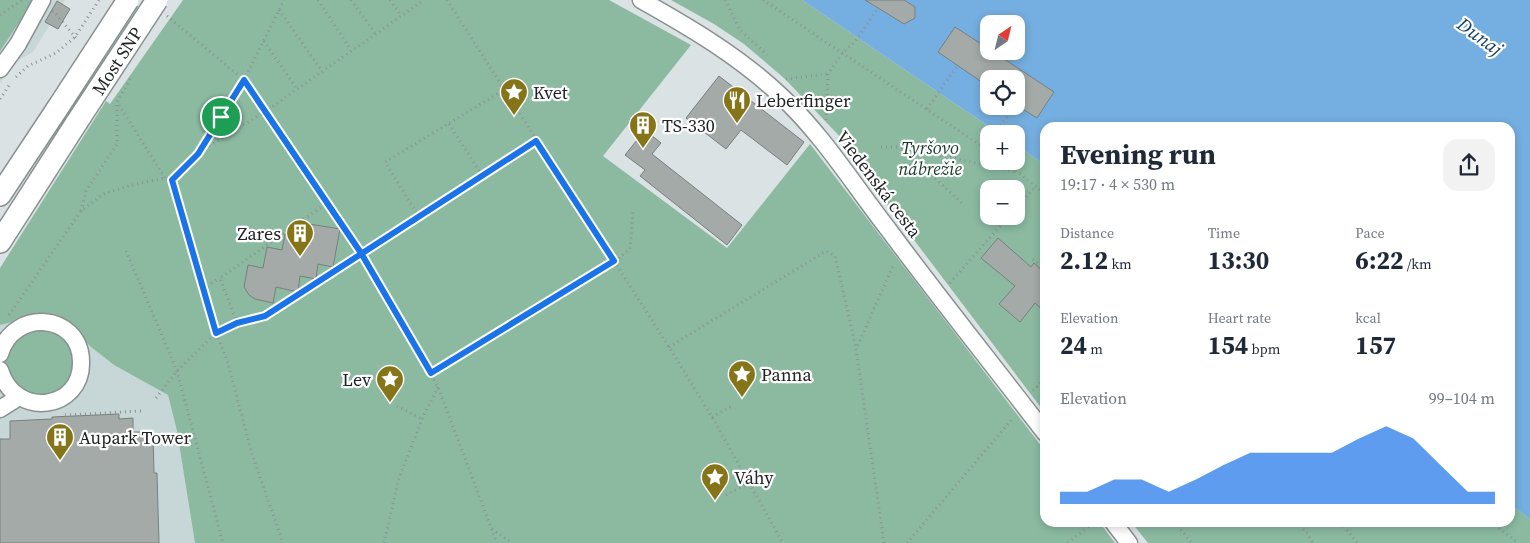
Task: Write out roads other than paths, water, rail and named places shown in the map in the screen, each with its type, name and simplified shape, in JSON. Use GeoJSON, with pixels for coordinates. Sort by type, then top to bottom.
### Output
{"type":"FeatureCollection","features":[{"type":"Feature","properties":{"kind":"main road","name":"Most SNP"},"geometry":{"type":"LineString","coordinates":[[0,195],[128,0]]}},
{"type":"Feature","properties":{"kind":"main road","name":"Most SNP"},"geometry":{"type":"LineString","coordinates":[[0,242],[77,122],[161,8]]}},
{"type":"Feature","properties":{"kind":"street"},"geometry":{"type":"LineString","coordinates":[[0,69],[18,44],[42,0]]}},
{"type":"Feature","properties":{"kind":"street","name":"Viedenská cesta"},"geometry":{"type":"LineString","coordinates":[[641,0],[711,41],[748,68],[780,95],[816,133],[901,247],[1040,427]]}},
{"type":"Feature","properties":{"kind":"street"},"geometry":{"type":"LineString","coordinates":[[0,354],[3,345],[12,332],[26,323],[43,321],[58,325],[65,330],[76,342],[81,356],[81,368],[77,380],[70,390],[57,400],[42,403],[34,403],[18,397],[6,385],[0,370]]}},
{"type":"Feature","properties":{"kind":"street"},"geometry":{"type":"LineString","coordinates":[[0,409],[18,397]]}},
{"type":"Feature","properties":{"kind":"street"},"geometry":{"type":"LineString","coordinates":[[1117,527],[1129,543]]}},
{"type":"Feature","properties":{"kind":"water","name":"Dunaj"},"geometry":{"type":"Polygon","coordinates":[[[802,0],[1530,0],[1530,519],[1515,508],[1515,122],[1040,122],[1040,162],[1025,151],[1025,125],[987,125],[802,0]]]}},
{"type":"Feature","properties":{"kind":"place","name":"Kvet"},"geometry":{"type":"Point","coordinates":[514,116]}},
{"type":"Feature","properties":{"kind":"place","name":"Leberfinger"},"geometry":{"type":"Point","coordinates":[737,124]}},
{"type":"Feature","properties":{"kind":"place","name":"TS-330"},"geometry":{"type":"Point","coordinates":[643,149]}},
{"type":"Feature","properties":{"kind":"place","name":"Zares"},"geometry":{"type":"Point","coordinates":[300,257]}},
{"type":"Feature","properties":{"kind":"place","name":"Panna"},"geometry":{"type":"Point","coordinates":[742,398]}},
{"type":"Feature","properties":{"kind":"place","name":"Lev"},"geometry":{"type":"Point","coordinates":[390,403]}},
{"type":"Feature","properties":{"kind":"place","name":"Aupark Tower"},"geometry":{"type":"Point","coordinates":[60,461]}},
{"type":"Feature","properties":{"kind":"place","name":"Váhy"},"geometry":{"type":"Point","coordinates":[715,501]}},
{"type":"Feature","properties":{"kind":"park label","name":"Tyršovo nábrežie"},"geometry":{"type":"Point","coordinates":[930,157]}}]}
